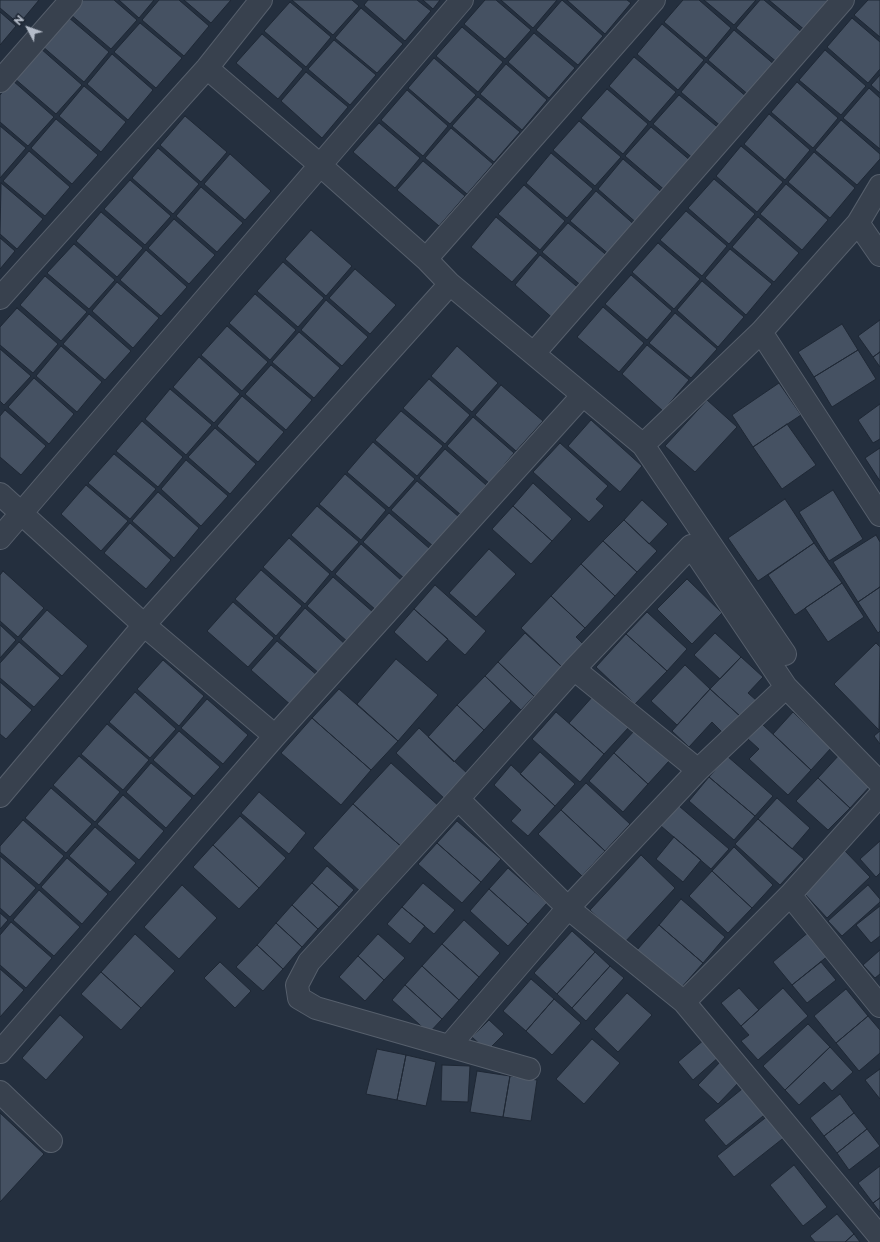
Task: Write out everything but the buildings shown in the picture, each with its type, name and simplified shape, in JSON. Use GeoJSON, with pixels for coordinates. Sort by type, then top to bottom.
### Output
{"type":"FeatureCollection","features":[{"type":"Feature","properties":{"kind":"street"},"geometry":{"type":"LineString","coordinates":[[0,81],[71,0]]}},
{"type":"Feature","properties":{"kind":"street"},"geometry":{"type":"LineString","coordinates":[[0,298],[207,68],[260,0]]}},
{"type":"Feature","properties":{"kind":"street"},"geometry":{"type":"LineString","coordinates":[[0,538],[462,0]]}},
{"type":"Feature","properties":{"kind":"street"},"geometry":{"type":"LineString","coordinates":[[426,259],[654,0]]}},
{"type":"Feature","properties":{"kind":"street"},"geometry":{"type":"LineString","coordinates":[[534,352],[843,0]]}},
{"type":"Feature","properties":{"kind":"street"},"geometry":{"type":"LineString","coordinates":[[207,68],[426,259],[450,284],[534,352],[643,445],[698,542],[786,687],[880,783]]}},
{"type":"Feature","properties":{"kind":"street"},"geometry":{"type":"LineString","coordinates":[[643,445],[760,332],[858,223],[880,186]]}},
{"type":"Feature","properties":{"kind":"street"},"geometry":{"type":"LineString","coordinates":[[858,223],[880,255]]}},
{"type":"Feature","properties":{"kind":"street"},"geometry":{"type":"LineString","coordinates":[[0,796],[144,625],[450,284]]}},
{"type":"Feature","properties":{"kind":"street"},"geometry":{"type":"LineString","coordinates":[[760,332],[880,515]]}},
{"type":"Feature","properties":{"kind":"street"},"geometry":{"type":"LineString","coordinates":[[0,1052],[275,736],[583,395]]}},
{"type":"Feature","properties":{"kind":"street"},"geometry":{"type":"LineString","coordinates":[[0,494],[144,625],[275,736]]}},
{"type":"Feature","properties":{"kind":"street"},"geometry":{"type":"LineString","coordinates":[[698,542],[785,654]]}},
{"type":"Feature","properties":{"kind":"street"},"geometry":{"type":"LineString","coordinates":[[529,1069],[450,1045],[316,1008],[299,998],[296,985],[309,962],[574,669],[698,542]]}},
{"type":"Feature","properties":{"kind":"street"},"geometry":{"type":"LineString","coordinates":[[574,669],[698,770]]}},
{"type":"Feature","properties":{"kind":"street"},"geometry":{"type":"LineString","coordinates":[[450,1045],[568,908],[698,770],[786,687]]}},
{"type":"Feature","properties":{"kind":"street"},"geometry":{"type":"LineString","coordinates":[[684,1002],[790,895],[880,795]]}},
{"type":"Feature","properties":{"kind":"street"},"geometry":{"type":"LineString","coordinates":[[458,799],[568,908],[684,1002],[880,1237]]}},
{"type":"Feature","properties":{"kind":"street"},"geometry":{"type":"LineString","coordinates":[[790,895],[880,1006]]}},
{"type":"Feature","properties":{"kind":"street"},"geometry":{"type":"LineString","coordinates":[[0,1092],[51,1141]]}}]}
